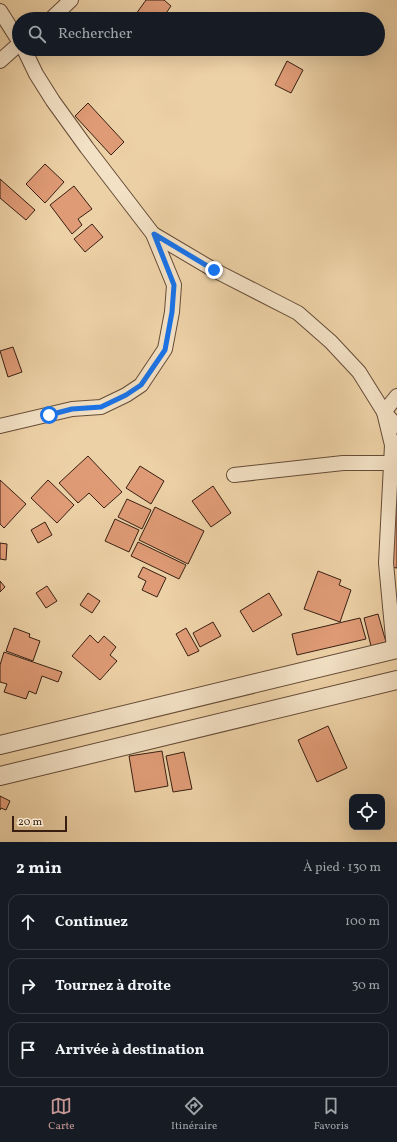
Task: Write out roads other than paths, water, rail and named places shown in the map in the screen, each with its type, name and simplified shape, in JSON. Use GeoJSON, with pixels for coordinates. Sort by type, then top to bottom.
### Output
{"type":"FeatureCollection","features":[{"type":"Feature","properties":{"kind":"street"},"geometry":{"type":"LineString","coordinates":[[58,12],[71,0]]}},
{"type":"Feature","properties":{"kind":"street"},"geometry":{"type":"LineString","coordinates":[[0,11],[12,30]]}},
{"type":"Feature","properties":{"kind":"street"},"geometry":{"type":"LineString","coordinates":[[0,61],[12,50]]}},
{"type":"Feature","properties":{"kind":"street"},"geometry":{"type":"LineString","coordinates":[[0,426],[72,409],[101,407],[126,395],[141,385],[165,350],[174,292],[174,285],[154,234],[57,107],[36,74],[27,56]]}},
{"type":"Feature","properties":{"kind":"street"},"geometry":{"type":"LineString","coordinates":[[154,234],[214,270],[298,313],[331,342],[359,372],[384,412],[397,426]]}},
{"type":"Feature","properties":{"kind":"street"},"geometry":{"type":"LineString","coordinates":[[384,412],[397,396]]}},
{"type":"Feature","properties":{"kind":"street"},"geometry":{"type":"LineString","coordinates":[[0,745],[396,649],[386,563],[392,445],[384,412]]}},
{"type":"Feature","properties":{"kind":"street"},"geometry":{"type":"LineString","coordinates":[[234,476],[342,463],[391,463]]}},
{"type":"Feature","properties":{"kind":"street"},"geometry":{"type":"LineString","coordinates":[[0,776],[397,680]]}}]}
